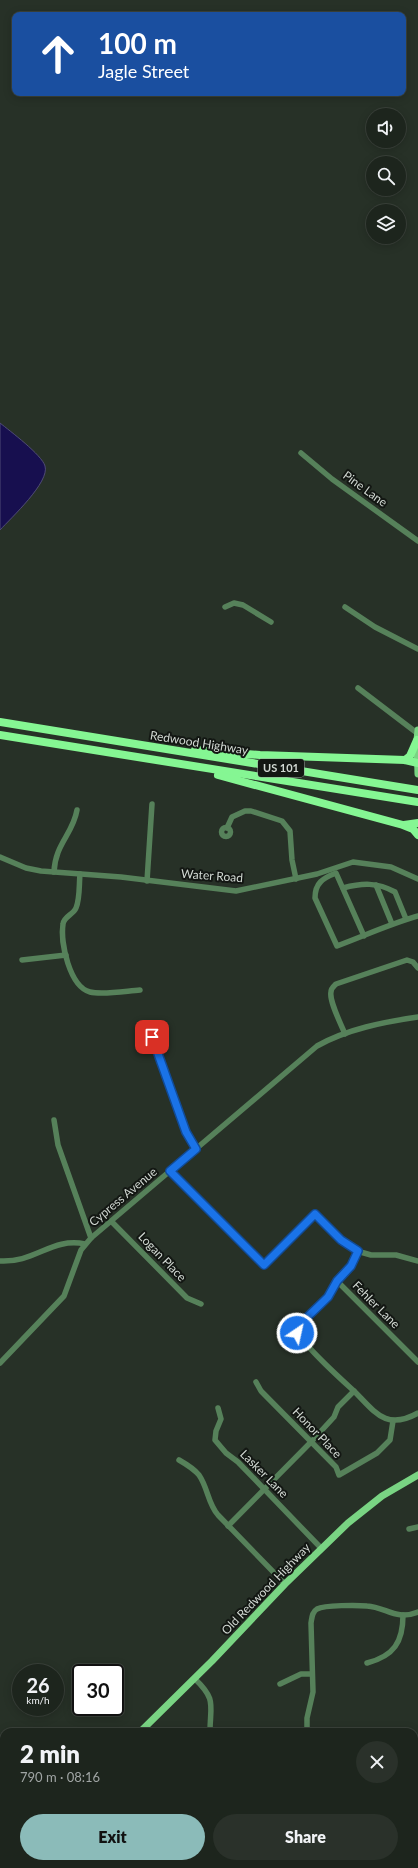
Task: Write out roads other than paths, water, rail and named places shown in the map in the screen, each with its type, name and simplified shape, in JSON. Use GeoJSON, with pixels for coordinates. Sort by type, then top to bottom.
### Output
{"type":"FeatureCollection","features":[{"type":"Feature","properties":{"kind":"highway","name":"Redwood Highway"},"geometry":{"type":"LineString","coordinates":[[0,722],[418,790]]}},
{"type":"Feature","properties":{"kind":"highway","name":"Redwood Highway"},"geometry":{"type":"LineString","coordinates":[[0,735],[418,802]]}},
{"type":"Feature","properties":{"kind":"highway"},"geometry":{"type":"LineString","coordinates":[[405,760],[410,756],[417,735]]}},
{"type":"Feature","properties":{"kind":"highway"},"geometry":{"type":"LineString","coordinates":[[155,747],[260,755],[405,760],[418,763]]}},
{"type":"Feature","properties":{"kind":"highway"},"geometry":{"type":"LineString","coordinates":[[192,766],[213,774],[403,825],[413,829],[418,835]]}},
{"type":"Feature","properties":{"kind":"highway"},"geometry":{"type":"LineString","coordinates":[[403,825],[418,823]]}},
{"type":"Feature","properties":{"kind":"main road"},"geometry":{"type":"LineString","coordinates":[[417,735],[418,774]]}},
{"type":"Feature","properties":{"kind":"main road","name":"Old Redwood Highway"},"geometry":{"type":"LineString","coordinates":[[144,1728],[195,1678],[285,1584],[348,1523],[382,1496],[418,1475]]}},
{"type":"Feature","properties":{"kind":"street","name":"Pine Lane"},"geometry":{"type":"LineString","coordinates":[[301,453],[332,479],[418,541]]}},
{"type":"Feature","properties":{"kind":"street"},"geometry":{"type":"LineString","coordinates":[[225,607],[234,603],[271,622]]}},
{"type":"Feature","properties":{"kind":"street"},"geometry":{"type":"LineString","coordinates":[[345,607],[375,628],[418,649]]}},
{"type":"Feature","properties":{"kind":"street"},"geometry":{"type":"LineString","coordinates":[[358,688],[417,735]]}},
{"type":"Feature","properties":{"kind":"street"},"geometry":{"type":"LineString","coordinates":[[147,881],[152,804]]}},
{"type":"Feature","properties":{"kind":"street"},"geometry":{"type":"LineString","coordinates":[[54,872],[57,853],[73,823],[76,810]]}},
{"type":"Feature","properties":{"kind":"street"},"geometry":{"type":"LineString","coordinates":[[227,828],[232,817],[245,811],[251,811],[282,821],[290,831],[292,860],[296,879]]}},
{"type":"Feature","properties":{"kind":"street","name":"Water Road"},"geometry":{"type":"LineString","coordinates":[[0,857],[32,869],[236,891],[296,879],[353,862],[386,866],[418,879]]}},
{"type":"Feature","properties":{"kind":"street"},"geometry":{"type":"LineString","coordinates":[[364,936],[336,873],[319,882],[315,891],[315,898],[337,946],[364,936],[392,924],[418,916]]}},
{"type":"Feature","properties":{"kind":"street"},"geometry":{"type":"LineString","coordinates":[[80,874],[76,907],[66,917],[63,924],[68,966],[77,982],[88,992],[97,993],[140,990]]}},
{"type":"Feature","properties":{"kind":"street"},"geometry":{"type":"LineString","coordinates":[[343,888],[360,883],[388,888],[395,892],[406,919]]}},
{"type":"Feature","properties":{"kind":"street"},"geometry":{"type":"LineString","coordinates":[[376,885],[392,924]]}},
{"type":"Feature","properties":{"kind":"street"},"geometry":{"type":"LineString","coordinates":[[22,960],[66,954]]}},
{"type":"Feature","properties":{"kind":"street"},"geometry":{"type":"LineString","coordinates":[[345,1034],[332,999],[332,988],[336,984],[406,960],[414,962],[418,968]]}},
{"type":"Feature","properties":{"kind":"street","name":"Cypress Avenue"},"geometry":{"type":"LineString","coordinates":[[0,1363],[64,1296],[78,1258],[85,1244],[91,1238],[112,1222],[317,1046],[345,1034],[383,1023],[418,1018]]}},
{"type":"Feature","properties":{"kind":"street"},"geometry":{"type":"LineString","coordinates":[[152,1037],[186,1132],[196,1149]]}},
{"type":"Feature","properties":{"kind":"street"},"geometry":{"type":"LineString","coordinates":[[54,1120],[58,1145],[91,1238]]}},
{"type":"Feature","properties":{"kind":"street"},"geometry":{"type":"LineString","coordinates":[[170,1171],[264,1265],[315,1214],[341,1240],[364,1254],[396,1255],[418,1261]]}},
{"type":"Feature","properties":{"kind":"street","name":"Logan Place"},"geometry":{"type":"LineString","coordinates":[[112,1222],[187,1298],[200,1304]]}},
{"type":"Feature","properties":{"kind":"street"},"geometry":{"type":"LineString","coordinates":[[0,1261],[14,1261],[28,1258],[67,1242],[85,1244]]}},
{"type":"Feature","properties":{"kind":"street"},"geometry":{"type":"LineString","coordinates":[[358,1251],[351,1266],[337,1281],[328,1297],[296,1328],[297,1333],[305,1343],[375,1413],[386,1420],[393,1421],[399,1421],[418,1413]]}},
{"type":"Feature","properties":{"kind":"street","name":"Fehler Lane"},"geometry":{"type":"LineString","coordinates":[[337,1281],[418,1362]]}},
{"type":"Feature","properties":{"kind":"street","name":"Honor Place"},"geometry":{"type":"LineString","coordinates":[[256,1382],[261,1391],[336,1467],[339,1475],[377,1453],[390,1440],[393,1421]]}},
{"type":"Feature","properties":{"kind":"street"},"geometry":{"type":"LineString","coordinates":[[228,1526],[311,1442],[334,1417],[338,1407],[354,1391]]}},
{"type":"Feature","properties":{"kind":"street","name":"Lasker Lane"},"geometry":{"type":"LineString","coordinates":[[218,1408],[221,1419],[216,1431],[215,1440],[226,1453],[238,1462],[321,1548]]}},
{"type":"Feature","properties":{"kind":"street"},"geometry":{"type":"LineString","coordinates":[[180,1460],[199,1475],[214,1510],[285,1584]]}},
{"type":"Feature","properties":{"kind":"street"},"geometry":{"type":"LineString","coordinates":[[409,1529],[418,1527]]}},
{"type":"Feature","properties":{"kind":"street"},"geometry":{"type":"LineString","coordinates":[[307,1728],[307,1718],[313,1692],[312,1614],[318,1609],[328,1607],[367,1606],[378,1608],[390,1614],[403,1615],[418,1612]]}},
{"type":"Feature","properties":{"kind":"street"},"geometry":{"type":"LineString","coordinates":[[367,1663],[381,1658],[394,1649],[400,1639],[403,1615]]}},
{"type":"Feature","properties":{"kind":"street"},"geometry":{"type":"LineString","coordinates":[[280,1684],[301,1674],[312,1674]]}},
{"type":"Feature","properties":{"kind":"street"},"geometry":{"type":"LineString","coordinates":[[195,1678],[210,1698],[212,1714],[210,1728]]}}]}
